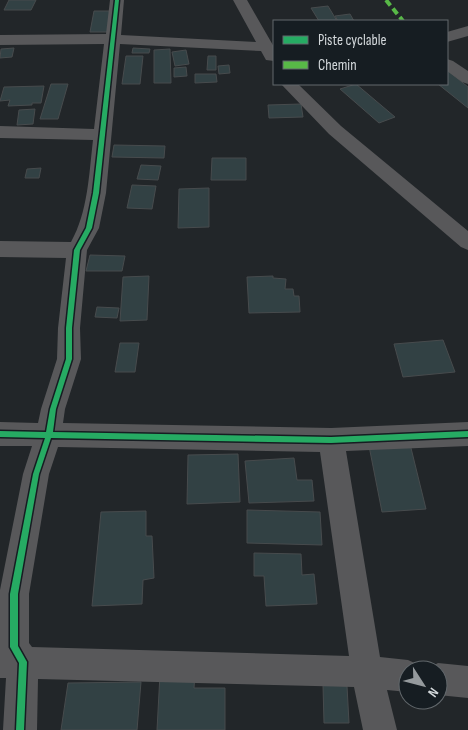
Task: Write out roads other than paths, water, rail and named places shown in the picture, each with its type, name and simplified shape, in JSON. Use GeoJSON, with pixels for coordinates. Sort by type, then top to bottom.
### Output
{"type":"FeatureCollection","features":[{"type":"Feature","properties":{"kind":"street"},"geometry":{"type":"LineString","coordinates":[[20,730],[12,662],[14,647],[14,594],[36,474],[49,434],[53,409],[69,359],[69,328],[77,250],[89,228],[96,192],[117,0]]}},
{"type":"Feature","properties":{"kind":"street"},"geometry":{"type":"LineString","coordinates":[[240,0],[273,59]]}},
{"type":"Feature","properties":{"kind":"street"},"geometry":{"type":"LineString","coordinates":[[448,37],[468,31]]}},
{"type":"Feature","properties":{"kind":"street"},"geometry":{"type":"LineString","coordinates":[[0,40],[112,39],[225,43],[266,47]]}},
{"type":"Feature","properties":{"kind":"street"},"geometry":{"type":"LineString","coordinates":[[448,65],[468,79]]}},
{"type":"Feature","properties":{"kind":"street"},"geometry":{"type":"LineString","coordinates":[[291,85],[335,130],[468,242]]}},
{"type":"Feature","properties":{"kind":"street"},"geometry":{"type":"LineString","coordinates":[[0,132],[103,135]]}},
{"type":"Feature","properties":{"kind":"street"},"geometry":{"type":"LineString","coordinates":[[0,249],[77,250]]}},
{"type":"Feature","properties":{"kind":"street"},"geometry":{"type":"LineString","coordinates":[[0,434],[331,440],[468,434]]}},
{"type":"Feature","properties":{"kind":"street"},"geometry":{"type":"LineString","coordinates":[[331,440],[367,672],[380,730]]}},
{"type":"Feature","properties":{"kind":"street"},"geometry":{"type":"LineString","coordinates":[[12,662],[367,672],[398,675]]}},
{"type":"Feature","properties":{"kind":"street"},"geometry":{"type":"LineString","coordinates":[[448,680],[468,682]]}}]}
